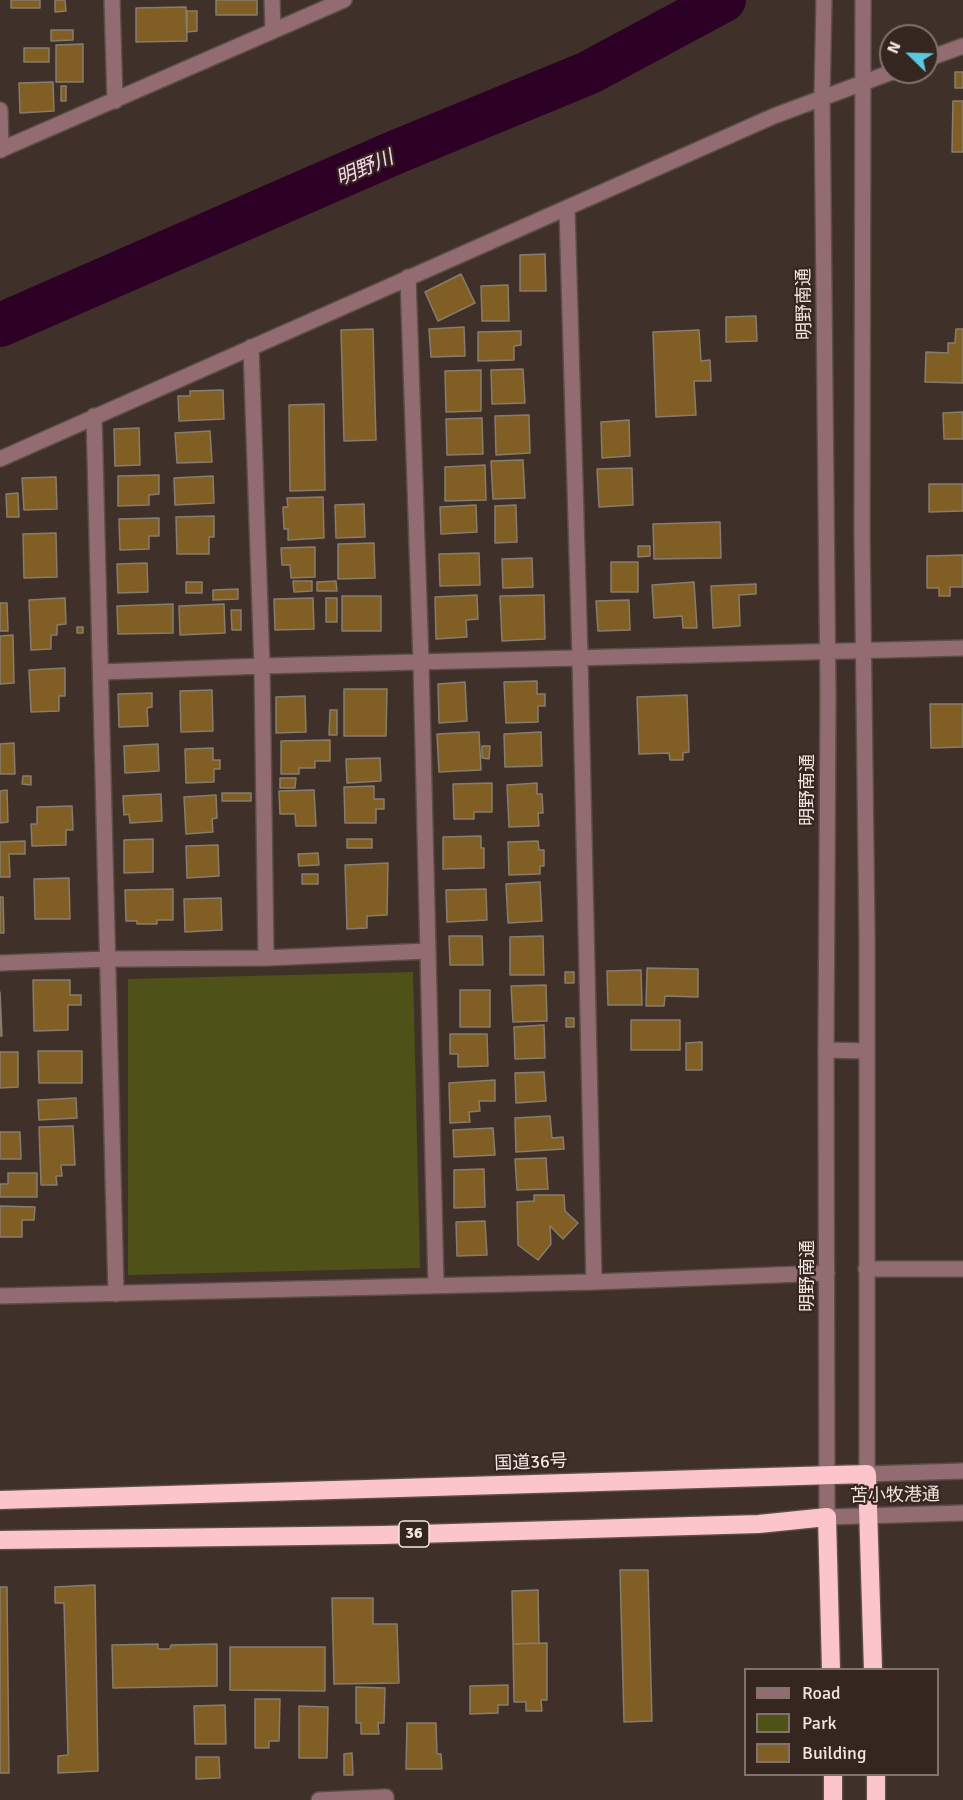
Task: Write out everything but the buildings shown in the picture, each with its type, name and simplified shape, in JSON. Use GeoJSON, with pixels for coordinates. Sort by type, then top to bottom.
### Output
{"type":"FeatureCollection","features":[{"type":"Feature","properties":{"kind":"highway","name":"国道36号"},"geometry":{"type":"LineString","coordinates":[[0,1500],[867,1474]]}},
{"type":"Feature","properties":{"kind":"highway"},"geometry":{"type":"LineString","coordinates":[[867,1474],[873,1668]]}},
{"type":"Feature","properties":{"kind":"highway"},"geometry":{"type":"LineString","coordinates":[[827,1517],[831,1668]]}},
{"type":"Feature","properties":{"kind":"highway","name":"36"},"geometry":{"type":"LineString","coordinates":[[0,1540],[406,1534],[759,1524],[827,1517]]}},
{"type":"Feature","properties":{"kind":"highway"},"geometry":{"type":"LineString","coordinates":[[832,1776],[833,1800]]}},
{"type":"Feature","properties":{"kind":"highway"},"geometry":{"type":"LineString","coordinates":[[876,1776],[876,1800]]}},
{"type":"Feature","properties":{"kind":"street"},"geometry":{"type":"LineString","coordinates":[[112,0],[115,101]]}},
{"type":"Feature","properties":{"kind":"street"},"geometry":{"type":"LineString","coordinates":[[272,0],[273,30]]}},
{"type":"Feature","properties":{"kind":"street"},"geometry":{"type":"LineString","coordinates":[[0,110],[1,150],[344,0]]}},
{"type":"Feature","properties":{"kind":"street","name":"明野南通"},"geometry":{"type":"LineString","coordinates":[[824,0],[822,97],[828,650],[827,1517]]}},
{"type":"Feature","properties":{"kind":"street"},"geometry":{"type":"LineString","coordinates":[[863,0],[862,457],[867,936],[867,1474]]}},
{"type":"Feature","properties":{"kind":"street"},"geometry":{"type":"LineString","coordinates":[[939,55],[963,46]]}},
{"type":"Feature","properties":{"kind":"street"},"geometry":{"type":"LineString","coordinates":[[0,459],[250,346],[774,116],[879,77]]}},
{"type":"Feature","properties":{"kind":"street"},"geometry":{"type":"LineString","coordinates":[[567,208],[594,1282]]}},
{"type":"Feature","properties":{"kind":"street"},"geometry":{"type":"LineString","coordinates":[[408,277],[421,662],[436,1285]]}},
{"type":"Feature","properties":{"kind":"street"},"geometry":{"type":"LineString","coordinates":[[250,346],[262,666],[266,958]]}},
{"type":"Feature","properties":{"kind":"street"},"geometry":{"type":"LineString","coordinates":[[94,417],[116,1294]]}},
{"type":"Feature","properties":{"kind":"street"},"geometry":{"type":"LineString","coordinates":[[101,672],[963,648]]}},
{"type":"Feature","properties":{"kind":"street"},"geometry":{"type":"LineString","coordinates":[[0,963],[108,959],[266,958],[428,951]]}},
{"type":"Feature","properties":{"kind":"street"},"geometry":{"type":"LineString","coordinates":[[826,1050],[866,1051]]}},
{"type":"Feature","properties":{"kind":"street"},"geometry":{"type":"LineString","coordinates":[[867,1269],[963,1269]]}},
{"type":"Feature","properties":{"kind":"street"},"geometry":{"type":"LineString","coordinates":[[0,1296],[594,1282],[827,1273]]}},
{"type":"Feature","properties":{"kind":"street","name":"苫小牧港通"},"geometry":{"type":"LineString","coordinates":[[867,1474],[963,1471]]}},
{"type":"Feature","properties":{"kind":"street","name":"苫小牧港通"},"geometry":{"type":"LineString","coordinates":[[827,1517],[963,1513]]}},
{"type":"Feature","properties":{"kind":"street"},"geometry":{"type":"LineString","coordinates":[[319,1800],[386,1797],[386,1800]]}},
{"type":"Feature","properties":{"kind":"green space"},"geometry":{"type":"Polygon","coordinates":[[[413,972],[420,1268],[128,1275],[128,979],[413,972]]]}},
{"type":"Feature","properties":{"kind":"waterway","name":"明野川"},"geometry":{"type":"LineString","coordinates":[[0,325],[396,152],[588,73],[724,0]]}}]}
